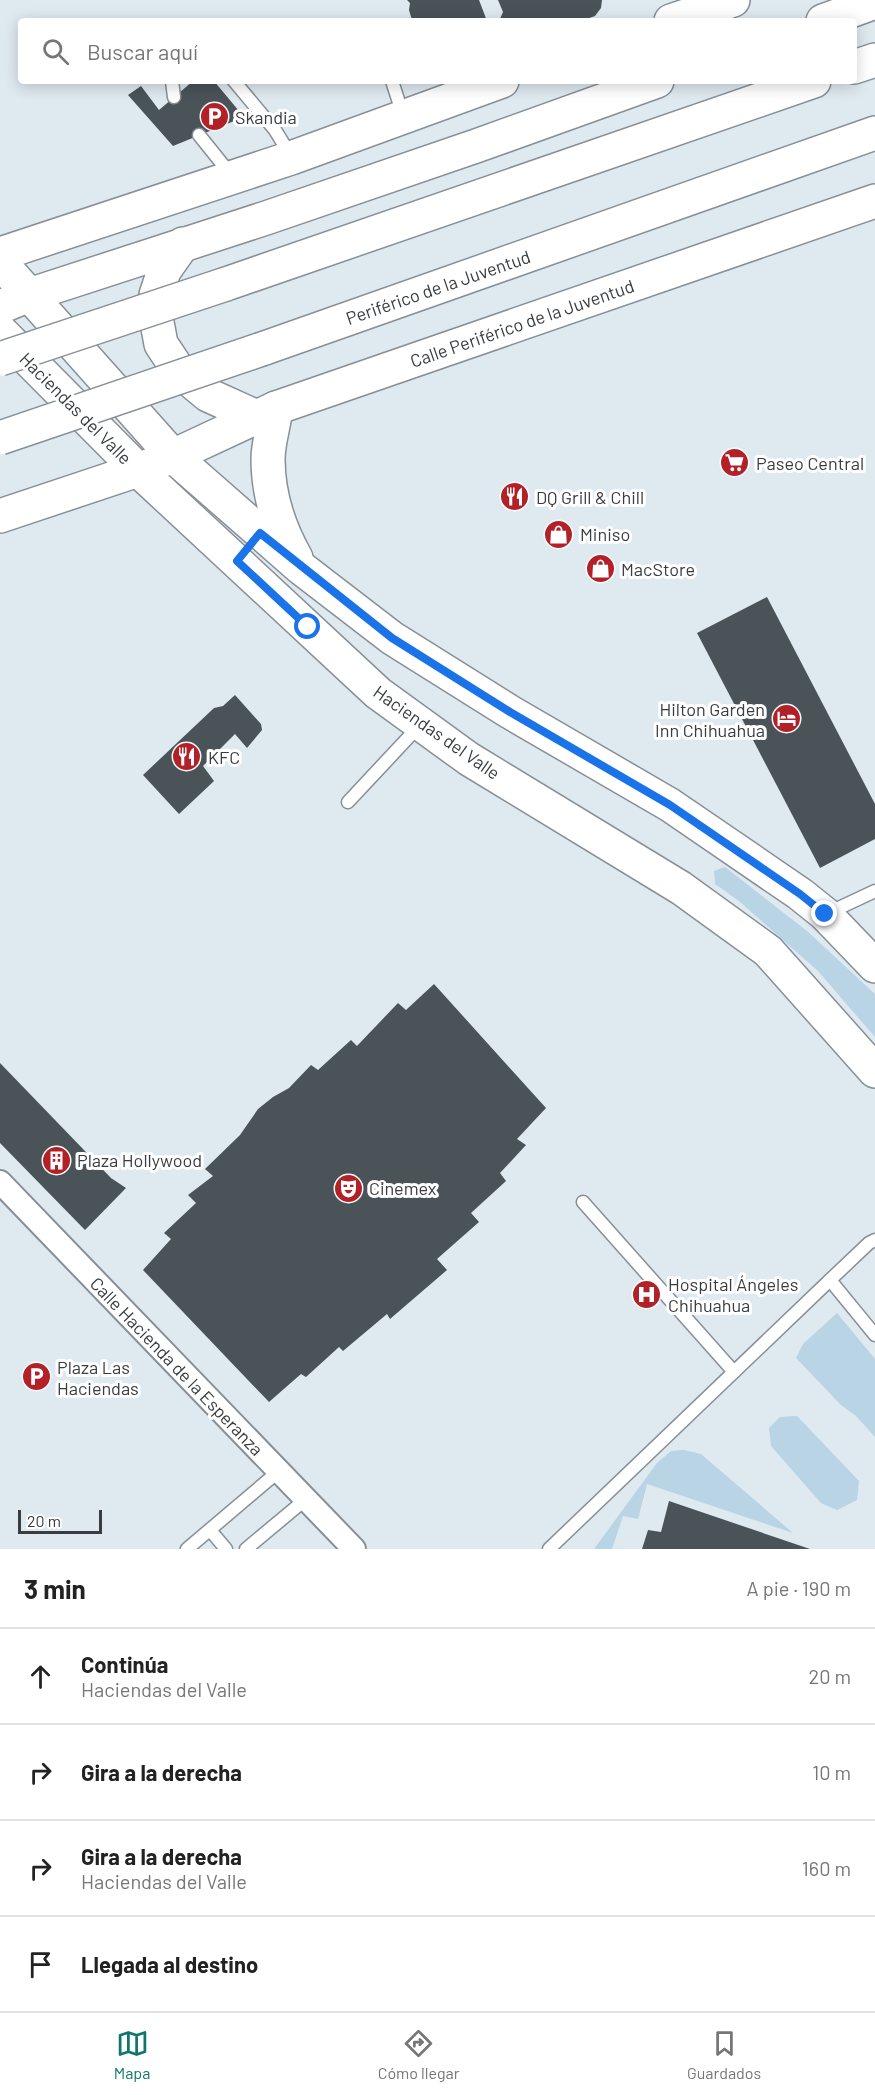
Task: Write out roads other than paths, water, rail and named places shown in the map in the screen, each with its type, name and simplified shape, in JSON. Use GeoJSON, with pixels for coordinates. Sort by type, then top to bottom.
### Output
{"type":"FeatureCollection","features":[{"type":"Feature","properties":{"kind":"main road"},"geometry":{"type":"LineString","coordinates":[[677,16],[734,0]]}},
{"type":"Feature","properties":{"kind":"main road"},"geometry":{"type":"LineString","coordinates":[[831,18],[875,2]]}},
{"type":"Feature","properties":{"kind":"main road"},"geometry":{"type":"LineString","coordinates":[[857,66],[875,60]]}},
{"type":"Feature","properties":{"kind":"main road"},"geometry":{"type":"LineString","coordinates":[[0,254],[291,158],[494,84]]}},
{"type":"Feature","properties":{"kind":"main road"},"geometry":{"type":"LineString","coordinates":[[14,301],[404,171],[649,84]]}},
{"type":"Feature","properties":{"kind":"main road"},"geometry":{"type":"LineString","coordinates":[[0,359],[226,284],[805,84]]}},
{"type":"Feature","properties":{"kind":"main road","name":"Periférico de la Juventud"},"geometry":{"type":"LineString","coordinates":[[0,438],[262,349],[875,133]]}},
{"type":"Feature","properties":{"kind":"main road","name":"Calle Periférico de la Juventud"},"geometry":{"type":"LineString","coordinates":[[0,516],[138,470],[268,413],[875,201]]}},
{"type":"Feature","properties":{"kind":"main road"},"geometry":{"type":"LineString","coordinates":[[183,243],[164,271],[156,295],[156,316],[161,344],[179,371],[208,395],[268,413],[268,459],[273,503],[284,535],[301,568]]}},
{"type":"Feature","properties":{"kind":"main road","name":"Haciendas del Valle"},"geometry":{"type":"LineString","coordinates":[[0,262],[14,301],[173,456],[301,568],[392,638],[510,712],[670,805],[800,894],[825,914],[875,966]]}},
{"type":"Feature","properties":{"kind":"main road","name":"Haciendas del Valle"},"geometry":{"type":"LineString","coordinates":[[0,331],[138,470],[378,693],[469,759],[681,888],[768,951],[875,1071]]}},
{"type":"Feature","properties":{"kind":"main road"},"geometry":{"type":"LineString","coordinates":[[237,561],[260,533]]}},
{"type":"Feature","properties":{"kind":"street","name":"Calle Hacienda de la Esperanza"},"geometry":{"type":"LineString","coordinates":[[0,1182],[354,1549]]}},
{"type":"Feature","properties":{"kind":"lane"},"geometry":{"type":"LineString","coordinates":[[172,84],[174,97]]}},
{"type":"Feature","properties":{"kind":"lane"},"geometry":{"type":"LineString","coordinates":[[237,84],[275,130],[291,158]]}},
{"type":"Feature","properties":{"kind":"lane"},"geometry":{"type":"LineString","coordinates":[[393,84],[403,116]]}},
{"type":"Feature","properties":{"kind":"lane"},"geometry":{"type":"LineString","coordinates":[[199,135],[232,177]]}},
{"type":"Feature","properties":{"kind":"lane"},"geometry":{"type":"LineString","coordinates":[[348,802],[420,725]]}},
{"type":"Feature","properties":{"kind":"lane"},"geometry":{"type":"LineString","coordinates":[[825,914],[875,891]]}},
{"type":"Feature","properties":{"kind":"lane"},"geometry":{"type":"LineString","coordinates":[[583,1202],[734,1372]]}},
{"type":"Feature","properties":{"kind":"lane"},"geometry":{"type":"LineString","coordinates":[[549,1549],[872,1242],[875,1230]]}},
{"type":"Feature","properties":{"kind":"lane"},"geometry":{"type":"LineString","coordinates":[[830,1280],[875,1335]]}},
{"type":"Feature","properties":{"kind":"lane"},"geometry":{"type":"LineString","coordinates":[[187,1549],[279,1471]]}},
{"type":"Feature","properties":{"kind":"lane"},"geometry":{"type":"LineString","coordinates":[[246,1549],[306,1499]]}},
{"type":"Feature","properties":{"kind":"lane"},"geometry":{"type":"LineString","coordinates":[[210,1530],[226,1549]]}},
{"type":"Feature","properties":{"kind":"place","name":"Skandia"},"geometry":{"type":"Point","coordinates":[214,117]}},
{"type":"Feature","properties":{"kind":"place","name":"Paseo Central"},"geometry":{"type":"Point","coordinates":[735,463]}},
{"type":"Feature","properties":{"kind":"place","name":"DQ Grill & Chill"},"geometry":{"type":"Point","coordinates":[515,497]}},
{"type":"Feature","properties":{"kind":"place","name":"Miniso"},"geometry":{"type":"Point","coordinates":[559,534]}},
{"type":"Feature","properties":{"kind":"place","name":"MacStore"},"geometry":{"type":"Point","coordinates":[600,569]}},
{"type":"Feature","properties":{"kind":"place","name":"Hilton Garden Inn Chihuahua"},"geometry":{"type":"Point","coordinates":[786,719]}},
{"type":"Feature","properties":{"kind":"place","name":"KFC"},"geometry":{"type":"Point","coordinates":[187,757]}},
{"type":"Feature","properties":{"kind":"place","name":"Plaza Hollywood"},"geometry":{"type":"Point","coordinates":[56,1160]}},
{"type":"Feature","properties":{"kind":"place","name":"Cinemex"},"geometry":{"type":"Point","coordinates":[348,1188]}},
{"type":"Feature","properties":{"kind":"place","name":"Hospital Ángeles Chihuahua"},"geometry":{"type":"Point","coordinates":[647,1294]}},
{"type":"Feature","properties":{"kind":"place","name":"Plaza Las Haciendas"},"geometry":{"type":"Point","coordinates":[36,1377]}}]}
